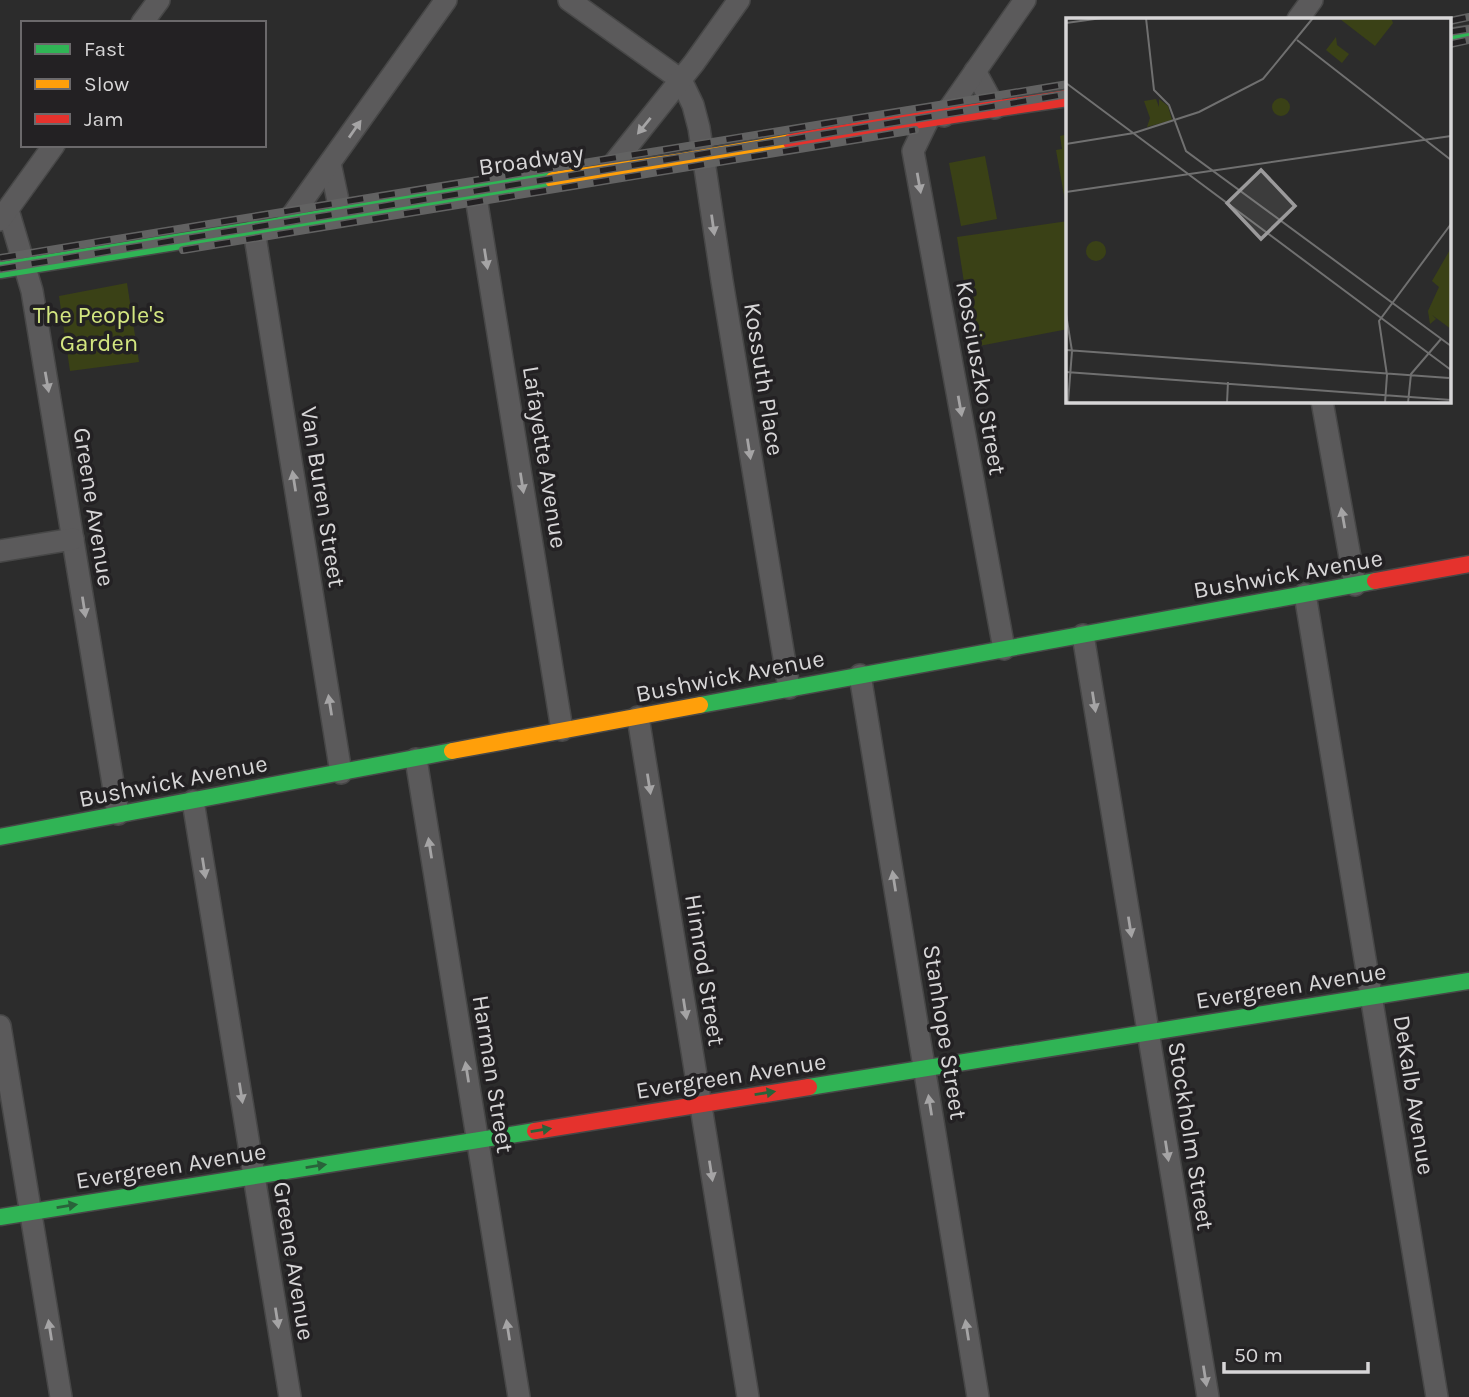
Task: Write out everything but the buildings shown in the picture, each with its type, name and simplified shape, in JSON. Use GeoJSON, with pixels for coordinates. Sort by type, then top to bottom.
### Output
{"type":"FeatureCollection","features":[{"type":"Feature","properties":{"kind":"main road","name":"Broadway"},"geometry":{"type":"LineString","coordinates":[[0,271],[475,191],[1066,98]]}},
{"type":"Feature","properties":{"kind":"main road","name":"Bushwick Avenue"},"geometry":{"type":"LineString","coordinates":[[0,837],[562,730],[1469,564]]}},
{"type":"Feature","properties":{"kind":"main road","name":"Evergreen Avenue"},"geometry":{"type":"LineString","coordinates":[[0,1217],[1469,981]]}},
{"type":"Feature","properties":{"kind":"street"},"geometry":{"type":"LineString","coordinates":[[143,21],[159,0]]}},
{"type":"Feature","properties":{"kind":"street"},"geometry":{"type":"LineString","coordinates":[[286,224],[446,0]]}},
{"type":"Feature","properties":{"kind":"street"},"geometry":{"type":"LineString","coordinates":[[569,0],[681,80]]}},
{"type":"Feature","properties":{"kind":"street"},"geometry":{"type":"LineString","coordinates":[[607,172],[681,80],[738,0]]}},
{"type":"Feature","properties":{"kind":"street","name":"Kosciuszko Street"},"geometry":{"type":"LineString","coordinates":[[1004,649],[913,151],[936,117],[975,71],[1025,0]]}},
{"type":"Feature","properties":{"kind":"street"},"geometry":{"type":"LineString","coordinates":[[1299,18],[1312,0]]}},
{"type":"Feature","properties":{"kind":"street"},"geometry":{"type":"LineString","coordinates":[[975,71],[995,108]]}},
{"type":"Feature","properties":{"kind":"street","name":"Kossuth Place"},"geometry":{"type":"LineString","coordinates":[[681,80],[693,105],[703,157],[789,688]]}},
{"type":"Feature","properties":{"kind":"street","name":"Greene Avenue"},"geometry":{"type":"LineString","coordinates":[[53,147],[4,215],[32,291],[118,814]]}},
{"type":"Feature","properties":{"kind":"street"},"geometry":{"type":"LineString","coordinates":[[330,163],[341,215]]}},
{"type":"Feature","properties":{"kind":"street","name":"Lafayette Avenue"},"geometry":{"type":"LineString","coordinates":[[475,191],[562,730]]}},
{"type":"Feature","properties":{"kind":"street","name":"Van Buren Street"},"geometry":{"type":"LineString","coordinates":[[254,230],[341,773]]}},
{"type":"Feature","properties":{"kind":"street"},"geometry":{"type":"LineString","coordinates":[[1322,402],[1355,585]]}},
{"type":"Feature","properties":{"kind":"street"},"geometry":{"type":"LineString","coordinates":[[0,551],[73,539]]}},
{"type":"Feature","properties":{"kind":"street","name":"DeKalb Avenue"},"geometry":{"type":"LineString","coordinates":[[1305,594],[1437,1397]]}},
{"type":"Feature","properties":{"kind":"street","name":"Stockholm Street"},"geometry":{"type":"LineString","coordinates":[[1083,635],[1208,1397]]}},
{"type":"Feature","properties":{"kind":"street","name":"Stanhope Street"},"geometry":{"type":"LineString","coordinates":[[860,675],[978,1397]]}},
{"type":"Feature","properties":{"kind":"street","name":"Himrod Street"},"geometry":{"type":"LineString","coordinates":[[638,717],[748,1397]]}},
{"type":"Feature","properties":{"kind":"street","name":"Harman Street"},"geometry":{"type":"LineString","coordinates":[[416,759],[519,1397]]}},
{"type":"Feature","properties":{"kind":"street","name":"Greene Avenue"},"geometry":{"type":"LineString","coordinates":[[193,801],[290,1397]]}},
{"type":"Feature","properties":{"kind":"street"},"geometry":{"type":"LineString","coordinates":[[0,1026],[61,1397]]}},
{"type":"Feature","properties":{"kind":"green space"},"geometry":{"type":"Polygon","coordinates":[[[1066,134],[1065,201],[1056,150],[1062,149],[1060,136],[1066,134]]]}},
{"type":"Feature","properties":{"kind":"green space"},"geometry":{"type":"Polygon","coordinates":[[[985,156],[997,219],[961,226],[949,163],[985,156]]]}},
{"type":"Feature","properties":{"kind":"green space"},"geometry":{"type":"Polygon","coordinates":[[[1066,221],[1066,329],[974,347],[957,237],[1066,221]]]}},
{"type":"Feature","properties":{"kind":"green space","name":"The People's Garden"},"geometry":{"type":"Polygon","coordinates":[[[127,283],[139,362],[70,371],[59,296],[127,283]]]}},
{"type":"Feature","properties":{"kind":"railway"},"geometry":{"type":"LineString","coordinates":[[1452,21],[1469,17]]}},
{"type":"Feature","properties":{"kind":"railway"},"geometry":{"type":"LineString","coordinates":[[1452,32],[1469,29]]}},
{"type":"Feature","properties":{"kind":"railway"},"geometry":{"type":"LineString","coordinates":[[1452,44],[1469,40]]}},
{"type":"Feature","properties":{"kind":"railway"},"geometry":{"type":"LineString","coordinates":[[0,258],[1066,84]]}},
{"type":"Feature","properties":{"kind":"railway"},"geometry":{"type":"LineString","coordinates":[[0,269],[1066,94]]}},
{"type":"Feature","properties":{"kind":"railway"},"geometry":{"type":"LineString","coordinates":[[183,250],[915,130]]}},
{"type":"Feature","properties":{"kind":"traffic: fast"},"geometry":{"type":"LineString","coordinates":[[1452,37],[1469,34]]}},
{"type":"Feature","properties":{"kind":"traffic: fast"},"geometry":{"type":"LineString","coordinates":[[0,270],[553,180]]}},
{"type":"Feature","properties":{"kind":"traffic: fast"},"geometry":{"type":"LineString","coordinates":[[700,705],[1375,581]]}},
{"type":"Feature","properties":{"kind":"traffic: fast"},"geometry":{"type":"LineString","coordinates":[[0,837],[452,751]]}},
{"type":"Feature","properties":{"kind":"traffic: fast"},"geometry":{"type":"LineString","coordinates":[[809,1087],[1469,981]]}},
{"type":"Feature","properties":{"kind":"traffic: fast"},"geometry":{"type":"LineString","coordinates":[[0,1217],[535,1131]]}},
{"type":"Feature","properties":{"kind":"traffic: slow"},"geometry":{"type":"LineString","coordinates":[[553,180],[791,142]]}},
{"type":"Feature","properties":{"kind":"traffic: slow"},"geometry":{"type":"LineString","coordinates":[[452,751],[700,705]]}},
{"type":"Feature","properties":{"kind":"traffic: jam"},"geometry":{"type":"LineString","coordinates":[[791,142],[1066,98]]}},
{"type":"Feature","properties":{"kind":"traffic: jam"},"geometry":{"type":"LineString","coordinates":[[1375,581],[1469,564]]}},
{"type":"Feature","properties":{"kind":"traffic: jam"},"geometry":{"type":"LineString","coordinates":[[535,1131],[809,1087]]}}]}
